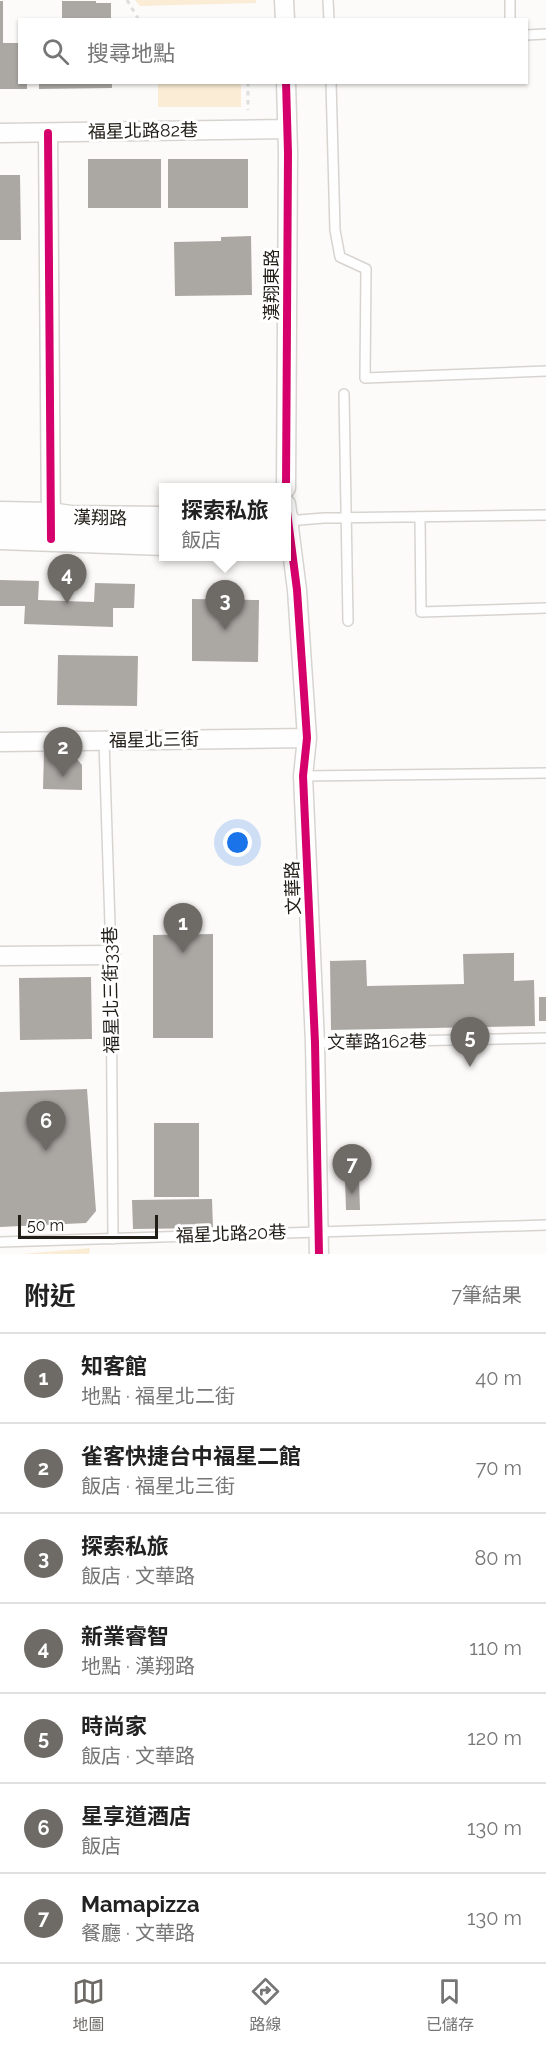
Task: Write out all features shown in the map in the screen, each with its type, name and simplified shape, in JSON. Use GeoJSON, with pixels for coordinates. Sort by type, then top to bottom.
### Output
{"type":"FeatureCollection","features":[{"type":"Feature","properties":{"kind":"street"},"geometry":{"type":"LineString","coordinates":[[284,0],[285,18]]}},
{"type":"Feature","properties":{"kind":"street","name":"漢翔東路"},"geometry":{"type":"LineString","coordinates":[[286,84],[288,153],[286,483]]}},
{"type":"Feature","properties":{"kind":"street","name":"福星北路82巷"},"geometry":{"type":"LineString","coordinates":[[0,133],[286,129]]}},
{"type":"Feature","properties":{"kind":"street"},"geometry":{"type":"LineString","coordinates":[[48,133],[51,539]]}},
{"type":"Feature","properties":{"kind":"street","name":"漢翔路"},"geometry":{"type":"LineString","coordinates":[[0,514],[159,519]]}},
{"type":"Feature","properties":{"kind":"street","name":"漢翔路"},"geometry":{"type":"LineString","coordinates":[[0,537],[159,543]]}},
{"type":"Feature","properties":{"kind":"street","name":"文華路"},"geometry":{"type":"LineString","coordinates":[[291,549],[297,590],[307,738],[303,776],[315,1043],[319,1254]]}},
{"type":"Feature","properties":{"kind":"street","name":"福星北三街"},"geometry":{"type":"LineString","coordinates":[[0,742],[307,738]]}},
{"type":"Feature","properties":{"kind":"street"},"geometry":{"type":"LineString","coordinates":[[0,956],[111,955]]}},
{"type":"Feature","properties":{"kind":"lane"},"geometry":{"type":"LineString","coordinates":[[328,0],[329,18]]}},
{"type":"Feature","properties":{"kind":"lane"},"geometry":{"type":"LineString","coordinates":[[510,0],[510,18]]}},
{"type":"Feature","properties":{"kind":"lane"},"geometry":{"type":"LineString","coordinates":[[528,34],[546,34]]}},
{"type":"Feature","properties":{"kind":"lane"},"geometry":{"type":"LineString","coordinates":[[331,84],[336,230],[340,257],[366,269],[365,378],[546,371]]}},
{"type":"Feature","properties":{"kind":"lane"},"geometry":{"type":"LineString","coordinates":[[344,394],[348,621]]}},
{"type":"Feature","properties":{"kind":"lane"},"geometry":{"type":"LineString","coordinates":[[291,521],[546,515]]}},
{"type":"Feature","properties":{"kind":"lane"},"geometry":{"type":"LineString","coordinates":[[420,518],[421,612],[546,608]]}},
{"type":"Feature","properties":{"kind":"lane","name":"福星北三街33巷"},"geometry":{"type":"LineString","coordinates":[[104,741],[111,955],[113,1239]]}},
{"type":"Feature","properties":{"kind":"lane"},"geometry":{"type":"LineString","coordinates":[[303,776],[546,773]]}},
{"type":"Feature","properties":{"kind":"lane","name":"文華路162巷"},"geometry":{"type":"LineString","coordinates":[[315,1043],[546,1038]]}},
{"type":"Feature","properties":{"kind":"lane","name":"福星北路20巷"},"geometry":{"type":"LineString","coordinates":[[0,1242],[319,1230],[546,1225]]}},
{"type":"Feature","properties":{"kind":"path"},"geometry":{"type":"LineString","coordinates":[[127,0],[138,18]]}},
{"type":"Feature","properties":{"kind":"path"},"geometry":{"type":"LineString","coordinates":[[248,84],[248,110]]}},
{"type":"Feature","properties":{"kind":"shaded area"},"geometry":{"type":"Polygon","coordinates":[[[135,0],[256,0],[256,3],[140,6],[135,0]]]}},
{"type":"Feature","properties":{"kind":"shaded area"},"geometry":{"type":"Polygon","coordinates":[[[158,84],[241,84],[241,107],[158,107],[158,84]]]}},
{"type":"Feature","properties":{"kind":"shaded area"},"geometry":{"type":"Polygon","coordinates":[[[90,1248],[89,1254],[23,1254],[90,1248]]]}},
{"type":"Feature","properties":{"kind":"building"},"geometry":{"type":"Polygon","coordinates":[[[0,1],[3,1],[3,43],[18,43],[18,84],[27,84],[27,89],[0,89],[0,1]]]}},
{"type":"Feature","properties":{"kind":"building"},"geometry":{"type":"Polygon","coordinates":[[[62,1],[111,3],[111,18],[62,18],[62,1]]]}},
{"type":"Feature","properties":{"kind":"building"},"geometry":{"type":"Polygon","coordinates":[[[39,84],[112,84],[112,88],[39,89],[39,84]]]}},
{"type":"Feature","properties":{"kind":"building"},"geometry":{"type":"Polygon","coordinates":[[[88,159],[161,159],[161,208],[88,208],[88,159]]]}},
{"type":"Feature","properties":{"kind":"building"},"geometry":{"type":"Polygon","coordinates":[[[168,159],[248,159],[248,208],[168,208],[168,159]]]}},
{"type":"Feature","properties":{"kind":"building"},"geometry":{"type":"Polygon","coordinates":[[[0,175],[20,175],[21,240],[0,240],[0,175]]]}},
{"type":"Feature","properties":{"kind":"building"},"geometry":{"type":"Polygon","coordinates":[[[251,236],[252,295],[175,296],[174,242],[221,241],[221,237],[251,236]]]}},
{"type":"Feature","properties":{"kind":"building"},"geometry":{"type":"Polygon","coordinates":[[[0,580],[39,581],[38,600],[94,602],[95,583],[135,584],[134,608],[113,608],[113,627],[24,624],[25,606],[0,606],[0,580]]]}},
{"type":"Feature","properties":{"kind":"building"},"geometry":{"type":"Polygon","coordinates":[[[192,599],[259,600],[258,662],[192,661],[192,599]]]}},
{"type":"Feature","properties":{"kind":"building"},"geometry":{"type":"Polygon","coordinates":[[[58,655],[138,656],[137,706],[57,705],[58,655]]]}},
{"type":"Feature","properties":{"kind":"building"},"geometry":{"type":"Polygon","coordinates":[[[44,752],[71,752],[82,765],[82,790],[43,789],[44,752]]]}},
{"type":"Feature","properties":{"kind":"building"},"geometry":{"type":"Polygon","coordinates":[[[213,934],[213,1038],[153,1038],[153,935],[213,934]]]}},
{"type":"Feature","properties":{"kind":"building"},"geometry":{"type":"Polygon","coordinates":[[[514,953],[514,981],[534,980],[535,1026],[331,1030],[330,961],[366,960],[367,986],[464,984],[463,954],[514,953]]]}},
{"type":"Feature","properties":{"kind":"building"},"geometry":{"type":"Polygon","coordinates":[[[91,977],[92,1039],[20,1040],[19,978],[91,977]]]}},
{"type":"Feature","properties":{"kind":"building"},"geometry":{"type":"Polygon","coordinates":[[[539,997],[546,997],[546,1021],[539,1021],[539,997]]]}},
{"type":"Feature","properties":{"kind":"building"},"geometry":{"type":"Polygon","coordinates":[[[87,1089],[96,1211],[86,1223],[0,1227],[0,1092],[87,1089]]]}},
{"type":"Feature","properties":{"kind":"building"},"geometry":{"type":"Polygon","coordinates":[[[154,1123],[199,1123],[199,1197],[154,1197],[154,1123]]]}},
{"type":"Feature","properties":{"kind":"building"},"geometry":{"type":"Polygon","coordinates":[[[359,1177],[360,1210],[346,1210],[345,1178],[359,1177]]]}},
{"type":"Feature","properties":{"kind":"building"},"geometry":{"type":"Polygon","coordinates":[[[212,1199],[213,1228],[133,1229],[132,1200],[212,1199]]]}},
{"type":"Feature","properties":{"kind":"cycle path"},"geometry":{"type":"LineString","coordinates":[[286,84],[288,153],[286,483]]}},
{"type":"Feature","properties":{"kind":"cycle path"},"geometry":{"type":"LineString","coordinates":[[48,133],[51,539]]}},
{"type":"Feature","properties":{"kind":"cycle path"},"geometry":{"type":"LineString","coordinates":[[291,543],[297,590],[307,738],[303,776],[315,1043],[319,1254]]}},
{"type":"Feature","properties":{"kind":"place","name":"新業睿智"},"geometry":{"type":"Point","coordinates":[67,604]}},
{"type":"Feature","properties":{"kind":"place","name":"探索私旅"},"geometry":{"type":"Point","coordinates":[225,630]}},
{"type":"Feature","properties":{"kind":"place","name":"雀客快捷台中福星二館"},"geometry":{"type":"Point","coordinates":[63,777]}},
{"type":"Feature","properties":{"kind":"place","name":"知客館"},"geometry":{"type":"Point","coordinates":[183,953]}},
{"type":"Feature","properties":{"kind":"place","name":"時尚家"},"geometry":{"type":"Point","coordinates":[470,1067]}},
{"type":"Feature","properties":{"kind":"place","name":"星享道酒店"},"geometry":{"type":"Point","coordinates":[46,1151]}},
{"type":"Feature","properties":{"kind":"place","name":"Mamapizza"},"geometry":{"type":"Point","coordinates":[352,1194]}}]}
